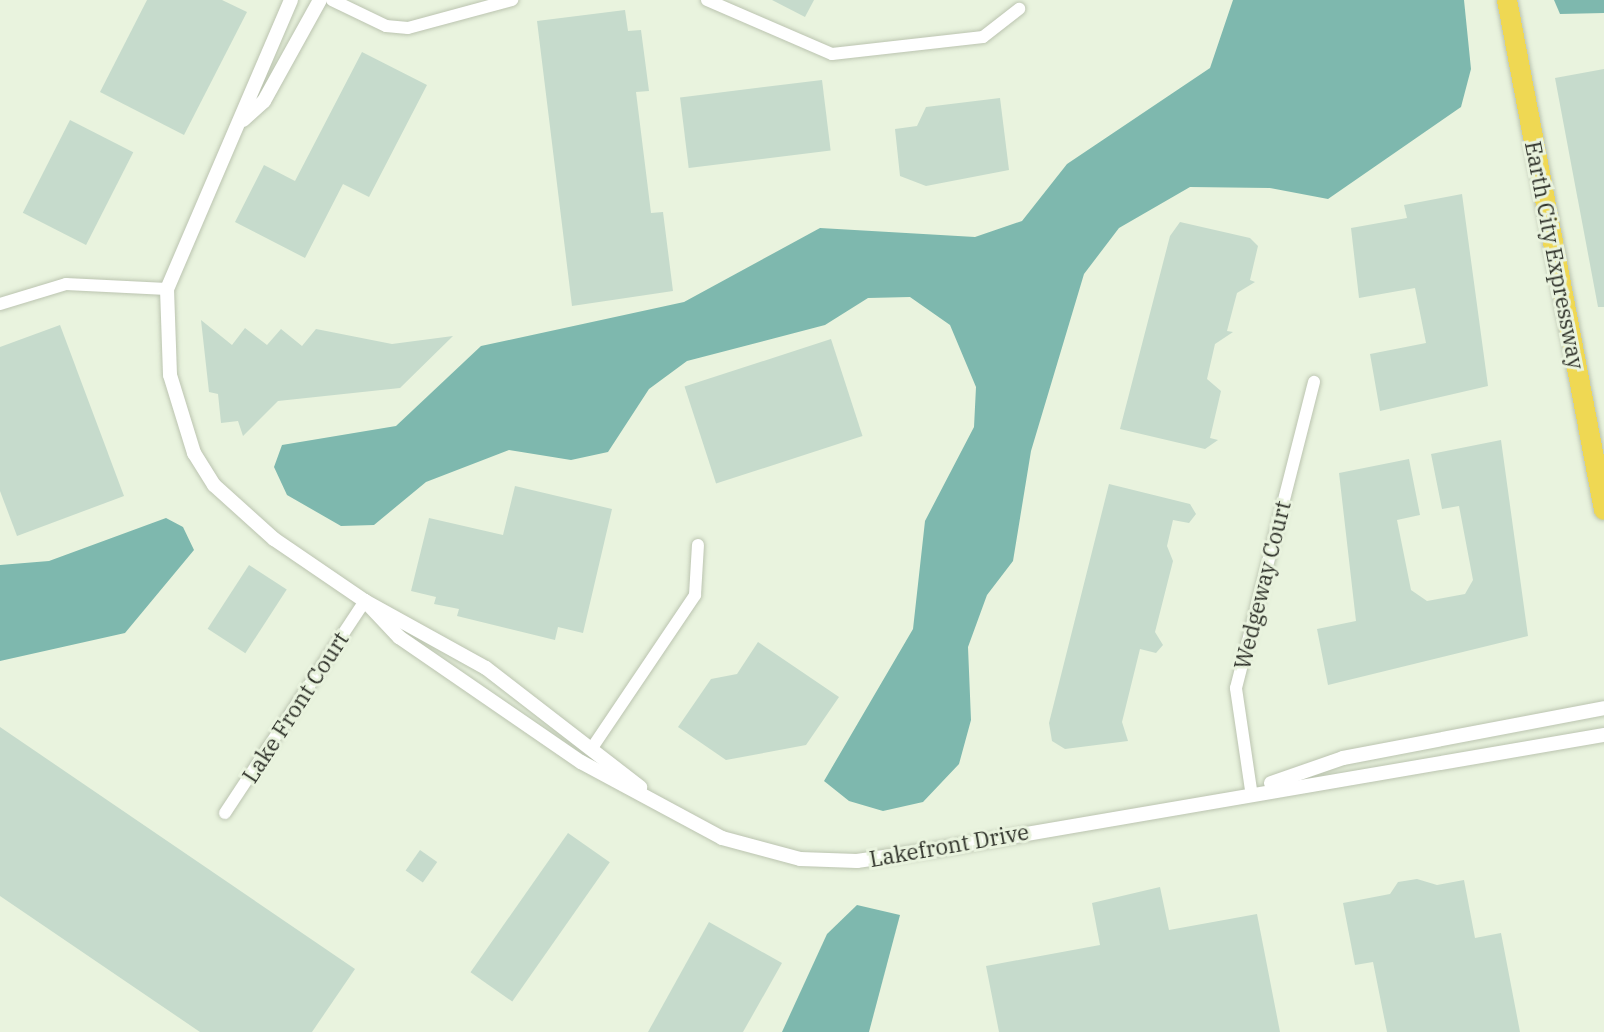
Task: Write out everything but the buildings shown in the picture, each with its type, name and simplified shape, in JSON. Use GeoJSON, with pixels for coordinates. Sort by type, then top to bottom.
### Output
{"type":"FeatureCollection","features":[{"type":"Feature","properties":{"kind":"highway","name":"Earth City Expressway"},"geometry":{"type":"LineString","coordinates":[[1507,0],[1604,510]]}},
{"type":"Feature","properties":{"kind":"street"},"geometry":{"type":"LineString","coordinates":[[0,304],[66,284],[167,289],[193,218],[243,120],[247,93],[291,0]]}},
{"type":"Feature","properties":{"kind":"street"},"geometry":{"type":"LineString","coordinates":[[243,120],[264,101],[320,0]]}},
{"type":"Feature","properties":{"kind":"street"},"geometry":{"type":"LineString","coordinates":[[332,0],[386,26],[408,28],[512,0]]}},
{"type":"Feature","properties":{"kind":"street"},"geometry":{"type":"LineString","coordinates":[[707,0],[832,54],[983,37],[1019,9]]}},
{"type":"Feature","properties":{"kind":"street","name":"Lakefront Drive"},"geometry":{"type":"LineString","coordinates":[[167,289],[170,375],[194,453],[214,485],[274,539],[365,601],[486,668],[594,745],[655,800]]}},
{"type":"Feature","properties":{"kind":"street","name":"Wedgeway Court"},"geometry":{"type":"LineString","coordinates":[[1251,790],[1236,688],[1314,382]]}},
{"type":"Feature","properties":{"kind":"street"},"geometry":{"type":"LineString","coordinates":[[594,745],[695,595],[698,545]]}},
{"type":"Feature","properties":{"kind":"street","name":"Lakefront Drive"},"geometry":{"type":"LineString","coordinates":[[365,601],[399,637],[522,726],[655,800],[748,847],[857,861],[1251,790],[1349,781],[1604,735]]}},
{"type":"Feature","properties":{"kind":"street","name":"Lake Front Court"},"geometry":{"type":"LineString","coordinates":[[225,813],[365,601]]}},
{"type":"Feature","properties":{"kind":"street","name":"Lakefront Drive"},"geometry":{"type":"LineString","coordinates":[[1251,790],[1343,758],[1604,708]]}},
{"type":"Feature","properties":{"kind":"water"},"geometry":{"type":"Polygon","coordinates":[[[1233,0],[1464,0],[1471,69],[1461,107],[1328,199],[1270,188],[1190,187],[1119,228],[1084,274],[1031,451],[1013,561],[987,595],[968,647],[971,720],[959,764],[923,802],[883,811],[849,801],[824,781],[913,629],[925,521],[974,427],[976,387],[950,325],[910,297],[868,298],[825,325],[687,361],[649,389],[608,452],[571,460],[509,450],[426,482],[374,525],[341,526],[287,495],[274,467],[282,445],[396,426],[481,346],[684,302],[820,228],[975,237],[1022,221],[1067,164],[1210,68],[1233,0]]]}},
{"type":"Feature","properties":{"kind":"water"},"geometry":{"type":"Polygon","coordinates":[[[1554,0],[1604,0],[1604,13],[1560,14],[1554,0]]]}},
{"type":"Feature","properties":{"kind":"water"},"geometry":{"type":"Polygon","coordinates":[[[166,518],[183,527],[194,550],[125,633],[0,661],[0,565],[49,561],[166,518]]]}},
{"type":"Feature","properties":{"kind":"water"},"geometry":{"type":"Polygon","coordinates":[[[857,905],[900,915],[869,1032],[782,1032],[827,934],[857,905]]]}}]}
